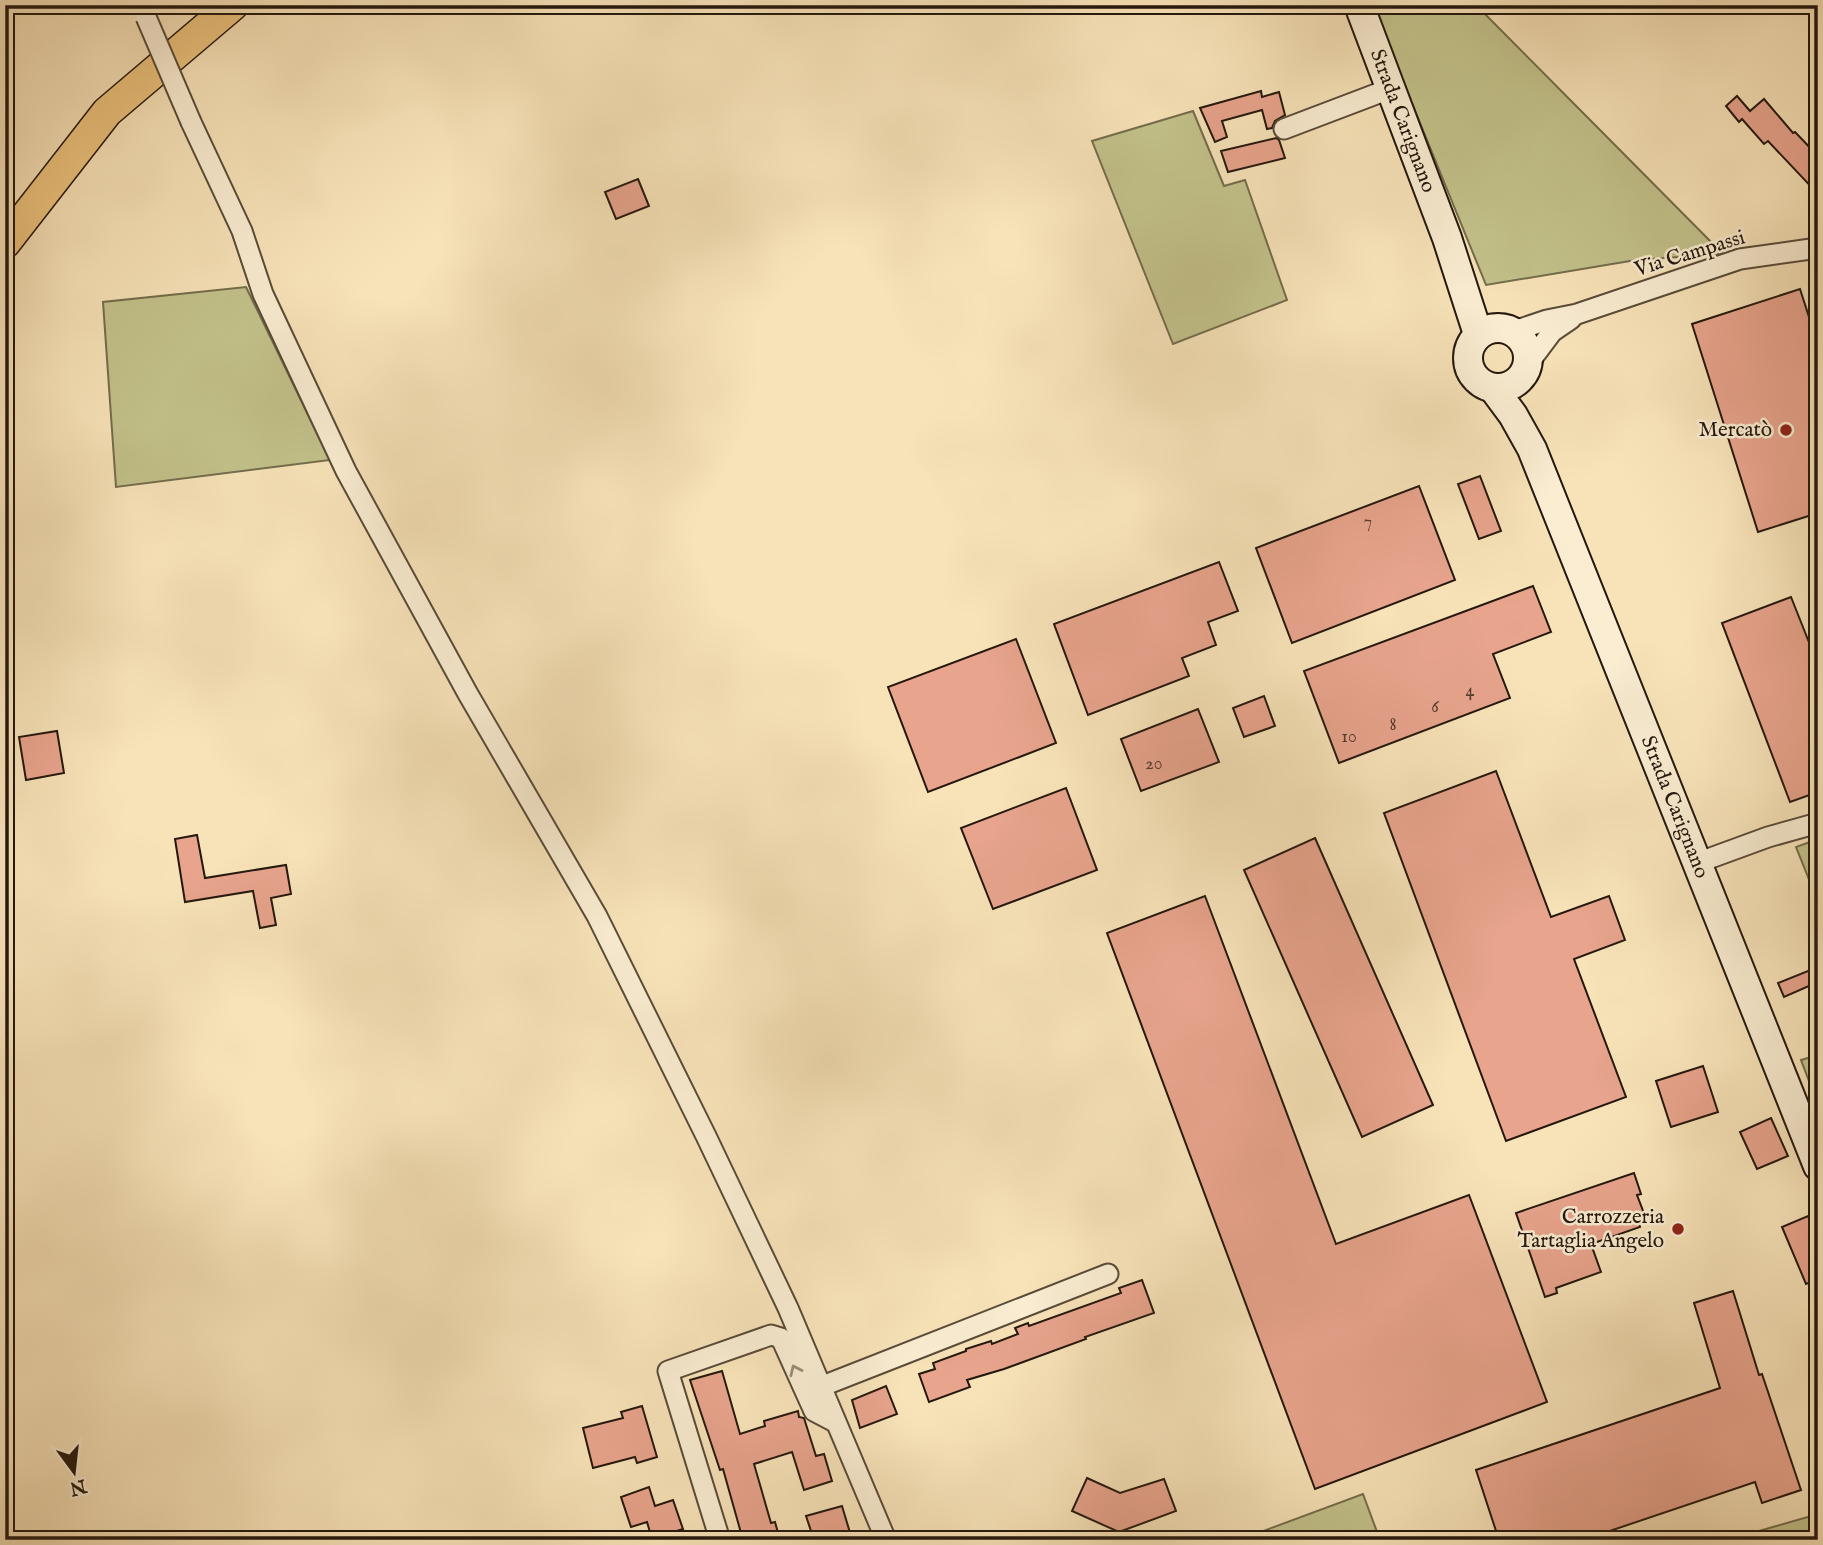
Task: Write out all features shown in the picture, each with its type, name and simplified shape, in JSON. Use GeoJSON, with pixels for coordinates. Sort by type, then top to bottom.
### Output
{"type":"FeatureCollection","features":[{"type":"Feature","properties":{"kind":"main road"},"geometry":{"type":"LineString","coordinates":[[5,243],[107,112],[233,5]]}},
{"type":"Feature","properties":{"kind":"street","name":"Strada Carignano"},"geometry":{"type":"LineString","coordinates":[[1359,5],[1447,239],[1478,334]]}},
{"type":"Feature","properties":{"kind":"street"},"geometry":{"type":"LineString","coordinates":[[144,11],[191,122],[242,231],[263,294],[346,471],[468,694],[597,916],[782,1296],[886,1540]]}},
{"type":"Feature","properties":{"kind":"street"},"geometry":{"type":"LineString","coordinates":[[1283,129],[1392,88]]}},
{"type":"Feature","properties":{"kind":"street","name":"Strada Carignano"},"geometry":{"type":"LineString","coordinates":[[1447,239],[1474,289],[1509,329]]}},
{"type":"Feature","properties":{"kind":"street","name":"Via Campassi"},"geometry":{"type":"LineString","coordinates":[[1509,329],[1577,314],[1740,259],[1818,248]]}},
{"type":"Feature","properties":{"kind":"street","name":"Via Campassi"},"geometry":{"type":"LineString","coordinates":[[1526,370],[1552,332],[1577,314]]}},
{"type":"Feature","properties":{"kind":"street"},"geometry":{"type":"LineString","coordinates":[[1488,328],[1509,329],[1523,340],[1529,353],[1526,370],[1507,387],[1493,388],[1481,384],[1468,364],[1469,348],[1478,334],[1488,328]]}},
{"type":"Feature","properties":{"kind":"street","name":"Strada Carignano"},"geometry":{"type":"LineString","coordinates":[[1526,370],[1522,392],[1532,449]]}},
{"type":"Feature","properties":{"kind":"street","name":"Strada Carignano"},"geometry":{"type":"LineString","coordinates":[[1493,388],[1513,415],[1532,449],[1818,1166]]}},
{"type":"Feature","properties":{"kind":"street"},"geometry":{"type":"LineString","coordinates":[[1697,863],[1768,837],[1818,823]]}},
{"type":"Feature","properties":{"kind":"street"},"geometry":{"type":"LineString","coordinates":[[820,1387],[1108,1274]]}},
{"type":"Feature","properties":{"kind":"street"},"geometry":{"type":"LineString","coordinates":[[720,1540],[668,1371],[771,1335],[781,1338],[814,1410],[835,1422]]}},
{"type":"Feature","properties":{"kind":"shaded area"},"geometry":{"type":"Polygon","coordinates":[[[1372,5],[1476,5],[1723,254],[1636,260],[1486,285],[1372,5]]]}},
{"type":"Feature","properties":{"kind":"shaded area"},"geometry":{"type":"Polygon","coordinates":[[[1193,111],[1224,186],[1245,180],[1287,300],[1173,344],[1092,141],[1193,111]]]}},
{"type":"Feature","properties":{"kind":"shaded area"},"geometry":{"type":"Polygon","coordinates":[[[246,287],[330,460],[116,487],[103,302],[246,287]]]}},
{"type":"Feature","properties":{"kind":"shaded area"},"geometry":{"type":"Polygon","coordinates":[[[1818,839],[1818,902],[1796,847],[1818,839]]]}},
{"type":"Feature","properties":{"kind":"shaded area"},"geometry":{"type":"Polygon","coordinates":[[[1818,1055],[1818,1105],[1801,1060],[1818,1055]]]}},
{"type":"Feature","properties":{"kind":"shaded area"},"geometry":{"type":"Polygon","coordinates":[[[1363,1494],[1380,1540],[1239,1540],[1363,1494]]]}},
{"type":"Feature","properties":{"kind":"shaded area"},"geometry":{"type":"Polygon","coordinates":[[[1818,1514],[1818,1540],[1753,1540],[1752,1533],[1818,1514]]]}},
{"type":"Feature","properties":{"kind":"building"},"geometry":{"type":"Polygon","coordinates":[[[1261,91],[1262,97],[1279,92],[1285,115],[1275,121],[1272,128],[1267,129],[1262,110],[1222,121],[1227,137],[1215,142],[1200,108],[1261,91]]]}},
{"type":"Feature","properties":{"kind":"building"},"geometry":{"type":"Polygon","coordinates":[[[1737,96],[1750,111],[1764,99],[1793,133],[1818,156],[1818,194],[1768,141],[1764,144],[1742,119],[1739,122],[1726,106],[1737,96]]]}},
{"type":"Feature","properties":{"kind":"building"},"geometry":{"type":"Polygon","coordinates":[[[1276,138],[1285,158],[1228,172],[1221,151],[1276,138]]]}},
{"type":"Feature","properties":{"kind":"building"},"geometry":{"type":"Polygon","coordinates":[[[638,179],[649,206],[616,219],[605,192],[638,179]]]}},
{"type":"Feature","properties":{"kind":"building"},"geometry":{"type":"Polygon","coordinates":[[[1800,289],[1818,345],[1818,513],[1758,532],[1692,324],[1800,289]]]}},
{"type":"Feature","properties":{"kind":"building"},"geometry":{"type":"Polygon","coordinates":[[[1480,476],[1501,531],[1479,539],[1458,484],[1480,476]]]}},
{"type":"Feature","properties":{"kind":"building"},"geometry":{"type":"Polygon","coordinates":[[[1419,486],[1455,580],[1292,643],[1256,548],[1419,486]]]}},
{"type":"Feature","properties":{"kind":"building"},"geometry":{"type":"Polygon","coordinates":[[[1219,562],[1238,611],[1208,622],[1216,645],[1182,658],[1189,676],[1088,715],[1054,624],[1219,562]]]}},
{"type":"Feature","properties":{"kind":"building"},"geometry":{"type":"Polygon","coordinates":[[[1533,586],[1551,632],[1493,654],[1510,698],[1339,763],[1304,671],[1533,586]]]}},
{"type":"Feature","properties":{"kind":"building"},"geometry":{"type":"Polygon","coordinates":[[[1791,597],[1818,665],[1818,792],[1790,802],[1722,623],[1791,597]]]}},
{"type":"Feature","properties":{"kind":"building"},"geometry":{"type":"Polygon","coordinates":[[[1016,639],[1056,743],[928,792],[888,687],[1016,639]]]}},
{"type":"Feature","properties":{"kind":"building"},"geometry":{"type":"Polygon","coordinates":[[[1264,696],[1275,726],[1244,737],[1233,708],[1264,696]]]}},
{"type":"Feature","properties":{"kind":"building"},"geometry":{"type":"Polygon","coordinates":[[[1198,709],[1219,762],[1141,791],[1121,739],[1198,709]]]}},
{"type":"Feature","properties":{"kind":"building"},"geometry":{"type":"Polygon","coordinates":[[[57,731],[64,773],[26,780],[19,737],[57,731]]]}},
{"type":"Feature","properties":{"kind":"building"},"geometry":{"type":"Polygon","coordinates":[[[1496,771],[1551,917],[1609,896],[1625,940],[1574,959],[1626,1097],[1506,1141],[1384,813],[1496,771]]]}},
{"type":"Feature","properties":{"kind":"building"},"geometry":{"type":"Polygon","coordinates":[[[1066,788],[1097,870],[993,909],[961,828],[1066,788]]]}},
{"type":"Feature","properties":{"kind":"building"},"geometry":{"type":"Polygon","coordinates":[[[197,835],[205,878],[286,865],[291,894],[271,898],[276,925],[260,928],[253,891],[185,902],[175,839],[197,835]]]}},
{"type":"Feature","properties":{"kind":"building"},"geometry":{"type":"Polygon","coordinates":[[[1315,838],[1433,1105],[1362,1137],[1244,870],[1315,838]]]}},
{"type":"Feature","properties":{"kind":"building"},"geometry":{"type":"Polygon","coordinates":[[[1205,896],[1336,1244],[1469,1195],[1547,1402],[1315,1489],[1107,933],[1205,896]]]}},
{"type":"Feature","properties":{"kind":"building"},"geometry":{"type":"Polygon","coordinates":[[[1818,967],[1818,982],[1784,997],[1778,983],[1818,967]]]}},
{"type":"Feature","properties":{"kind":"building"},"geometry":{"type":"Polygon","coordinates":[[[1703,1066],[1718,1112],[1671,1127],[1656,1081],[1703,1066]]]}},
{"type":"Feature","properties":{"kind":"building"},"geometry":{"type":"Polygon","coordinates":[[[1771,1118],[1788,1156],[1757,1169],[1740,1132],[1771,1118]]]}},
{"type":"Feature","properties":{"kind":"building"},"geometry":{"type":"Polygon","coordinates":[[[1634,1173],[1641,1194],[1637,1195],[1645,1216],[1637,1219],[1640,1227],[1591,1244],[1601,1272],[1556,1288],[1557,1293],[1545,1297],[1516,1213],[1634,1173]]]}},
{"type":"Feature","properties":{"kind":"building"},"geometry":{"type":"Polygon","coordinates":[[[1808,1216],[1818,1240],[1818,1279],[1806,1284],[1782,1227],[1808,1216]]]}},
{"type":"Feature","properties":{"kind":"building"},"geometry":{"type":"Polygon","coordinates":[[[1142,1280],[1154,1313],[1004,1369],[967,1380],[970,1387],[929,1402],[919,1374],[935,1369],[933,1363],[966,1349],[991,1341],[992,1344],[1018,1334],[1015,1328],[1028,1323],[1029,1326],[1121,1293],[1119,1288],[1142,1280]]]}},
{"type":"Feature","properties":{"kind":"building"},"geometry":{"type":"Polygon","coordinates":[[[1733,1291],[1759,1375],[1762,1374],[1801,1490],[1762,1503],[1755,1482],[1583,1540],[1499,1540],[1476,1470],[1720,1388],[1694,1303],[1733,1291]]]}},
{"type":"Feature","properties":{"kind":"building"},"geometry":{"type":"Polygon","coordinates":[[[722,1371],[740,1434],[765,1426],[764,1421],[798,1411],[799,1417],[804,1418],[816,1456],[824,1454],[832,1481],[804,1490],[792,1452],[754,1464],[771,1523],[775,1522],[780,1540],[743,1540],[723,1469],[720,1470],[690,1380],[722,1371]]]}},
{"type":"Feature","properties":{"kind":"building"},"geometry":{"type":"Polygon","coordinates":[[[886,1386],[897,1414],[860,1428],[852,1400],[886,1386]]]}},
{"type":"Feature","properties":{"kind":"building"},"geometry":{"type":"Polygon","coordinates":[[[642,1406],[657,1457],[637,1463],[635,1457],[593,1468],[583,1428],[623,1418],[621,1412],[642,1406]]]}},
{"type":"Feature","properties":{"kind":"building"},"geometry":{"type":"Polygon","coordinates":[[[1087,1478],[1120,1493],[1164,1479],[1176,1511],[1119,1532],[1072,1511],[1087,1478]]]}},
{"type":"Feature","properties":{"kind":"building"},"geometry":{"type":"Polygon","coordinates":[[[649,1487],[655,1506],[673,1500],[683,1529],[652,1539],[647,1522],[631,1527],[621,1497],[649,1487]]]}},
{"type":"Feature","properties":{"kind":"building"},"geometry":{"type":"Polygon","coordinates":[[[842,1506],[851,1536],[839,1540],[814,1540],[806,1516],[842,1506]]]}},
{"type":"Feature","properties":{"kind":"place","name":"Mercatò"},"geometry":{"type":"Point","coordinates":[1786,430]}},
{"type":"Feature","properties":{"kind":"place","name":"Carrozzeria Tartaglia Angelo"},"geometry":{"type":"Point","coordinates":[1678,1229]}}]}
